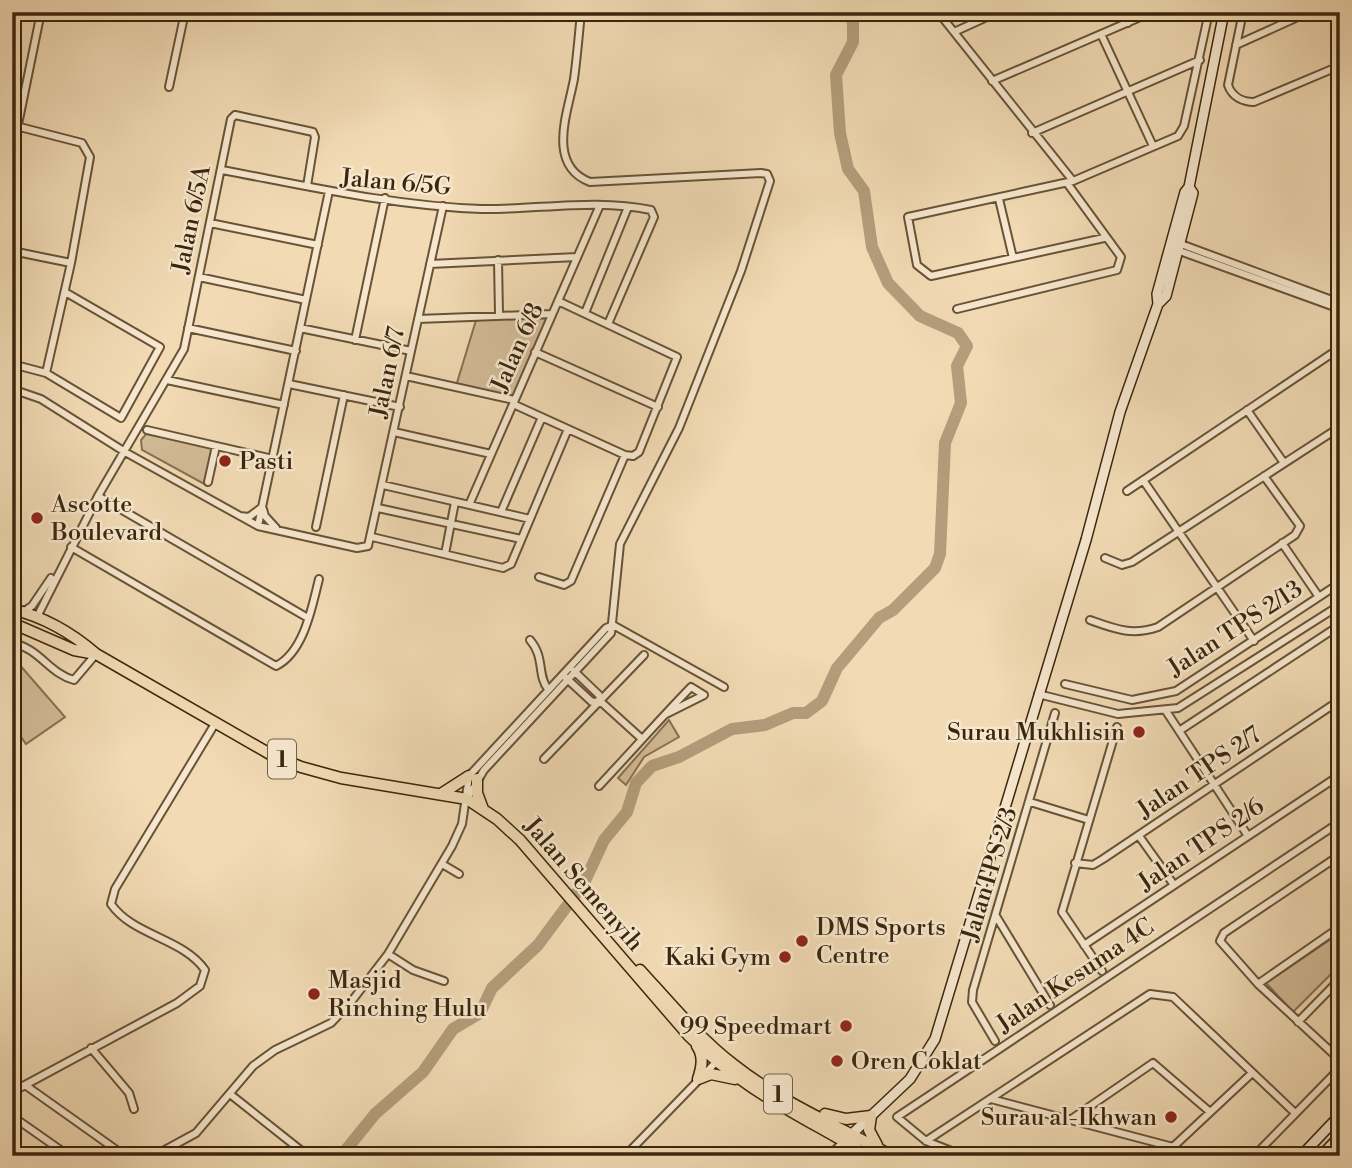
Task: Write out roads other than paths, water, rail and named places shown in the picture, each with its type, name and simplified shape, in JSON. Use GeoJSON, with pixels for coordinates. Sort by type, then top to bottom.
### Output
{"type":"FeatureCollection","features":[{"type":"Feature","properties":{"kind":"main road","name":"Jalan Semenyih"},"geometry":{"type":"LineString","coordinates":[[12,609],[37,617],[78,638],[96,654],[270,754],[341,778],[440,794],[484,810],[497,819],[581,907],[689,1036],[719,1059],[892,1156]]}},
{"type":"Feature","properties":{"kind":"main road","name":"Jalan Semenyih"},"geometry":{"type":"LineString","coordinates":[[12,623],[74,650],[96,654]]}},
{"type":"Feature","properties":{"kind":"main road"},"geometry":{"type":"LineString","coordinates":[[440,794],[473,777],[484,810]]}},
{"type":"Feature","properties":{"kind":"main road","name":"Jalan Semenyih"},"geometry":{"type":"LineString","coordinates":[[423,792],[466,802],[497,819]]}},
{"type":"Feature","properties":{"kind":"main road","name":"Jalan Semenyih"},"geometry":{"type":"LineString","coordinates":[[603,933],[710,1044],[737,1080],[869,1156]]}},
{"type":"Feature","properties":{"kind":"main road","name":"1"},"geometry":{"type":"LineString","coordinates":[[689,1036],[701,1052],[702,1067],[698,1079]]}},
{"type":"Feature","properties":{"kind":"main road"},"geometry":{"type":"LineString","coordinates":[[698,1079],[711,1074],[737,1080]]}},
{"type":"Feature","properties":{"kind":"main road"},"geometry":{"type":"LineString","coordinates":[[801,1107],[838,1119],[871,1116],[869,1130],[879,1148]]}},
{"type":"Feature","properties":{"kind":"street"},"geometry":{"type":"LineString","coordinates":[[12,154],[15,126],[41,12]]}},
{"type":"Feature","properties":{"kind":"street"},"geometry":{"type":"LineString","coordinates":[[169,87],[185,12]]}},
{"type":"Feature","properties":{"kind":"street"},"geometry":{"type":"LineString","coordinates":[[581,12],[573,79],[562,130],[565,157],[580,178],[590,182],[761,173],[766,174],[770,181],[741,271],[679,428],[620,544],[613,625]]}},
{"type":"Feature","properties":{"kind":"street"},"geometry":{"type":"LineString","coordinates":[[938,12],[1070,182],[1104,238],[1121,257],[1117,270],[957,309]]}},
{"type":"Feature","properties":{"kind":"street"},"geometry":{"type":"LineString","coordinates":[[954,32],[998,12]]}},
{"type":"Feature","properties":{"kind":"street"},"geometry":{"type":"LineString","coordinates":[[1123,12],[1128,23]]}},
{"type":"Feature","properties":{"kind":"street"},"geometry":{"type":"LineString","coordinates":[[992,81],[1152,12]]}},
{"type":"Feature","properties":{"kind":"street"},"geometry":{"type":"LineString","coordinates":[[1104,238],[931,276],[918,265],[908,217],[1070,182],[1178,136],[1184,126],[1209,12]]}},
{"type":"Feature","properties":{"kind":"street"},"geometry":{"type":"LineString","coordinates":[[829,1156],[910,1079],[934,1039],[1086,540],[1120,412],[1158,304],[1166,296],[1186,205],[1193,193],[1189,187],[1224,12]]}},
{"type":"Feature","properties":{"kind":"street"},"geometry":{"type":"LineString","coordinates":[[1243,12],[1228,85],[1230,92],[1245,102],[1254,102],[1337,67]]}},
{"type":"Feature","properties":{"kind":"street"},"geometry":{"type":"LineString","coordinates":[[1236,45],[1309,12]]}},
{"type":"Feature","properties":{"kind":"street"},"geometry":{"type":"LineString","coordinates":[[1101,34],[1153,146]]}},
{"type":"Feature","properties":{"kind":"street"},"geometry":{"type":"LineString","coordinates":[[1032,133],[1200,60]]}},
{"type":"Feature","properties":{"kind":"street","name":"Jalan 6/5A"},"geometry":{"type":"LineString","coordinates":[[60,566],[184,349],[231,120],[241,114],[313,132],[315,137],[307,186]]}},
{"type":"Feature","properties":{"kind":"street"},"geometry":{"type":"LineString","coordinates":[[15,126],[82,143],[90,157],[71,263],[46,373]]}},
{"type":"Feature","properties":{"kind":"street"},"geometry":{"type":"LineString","coordinates":[[222,170],[329,191]]}},
{"type":"Feature","properties":{"kind":"street","name":"Jalan 6/5G"},"geometry":{"type":"LineString","coordinates":[[258,526],[329,191],[480,209],[600,205],[651,210],[654,217],[608,324]]}},
{"type":"Feature","properties":{"kind":"street"},"geometry":{"type":"LineString","coordinates":[[355,340],[386,198]]}},
{"type":"Feature","properties":{"kind":"street"},"geometry":{"type":"LineString","coordinates":[[999,199],[1013,258]]}},
{"type":"Feature","properties":{"kind":"street","name":"Jalan 6/8"},"geometry":{"type":"LineString","coordinates":[[469,505],[600,205]]}},
{"type":"Feature","properties":{"kind":"street","name":"Jalan 6/7"},"geometry":{"type":"LineString","coordinates":[[279,531],[358,548],[368,546],[443,206]]}},
{"type":"Feature","properties":{"kind":"street"},"geometry":{"type":"LineString","coordinates":[[585,313],[628,207]]}},
{"type":"Feature","properties":{"kind":"street"},"geometry":{"type":"LineString","coordinates":[[210,223],[318,246]]}},
{"type":"Feature","properties":{"kind":"street"},"geometry":{"type":"LineString","coordinates":[[1176,246],[1340,303]]}},
{"type":"Feature","properties":{"kind":"street"},"geometry":{"type":"LineString","coordinates":[[1176,246],[1340,309]]}},
{"type":"Feature","properties":{"kind":"street"},"geometry":{"type":"LineString","coordinates":[[12,251],[71,263]]}},
{"type":"Feature","properties":{"kind":"street"},"geometry":{"type":"LineString","coordinates":[[430,264],[576,257]]}},
{"type":"Feature","properties":{"kind":"street"},"geometry":{"type":"LineString","coordinates":[[498,261],[499,314]]}},
{"type":"Feature","properties":{"kind":"street"},"geometry":{"type":"LineString","coordinates":[[199,277],[306,300]]}},
{"type":"Feature","properties":{"kind":"street"},"geometry":{"type":"LineString","coordinates":[[12,364],[46,373],[121,418],[160,347],[65,292]]}},
{"type":"Feature","properties":{"kind":"street"},"geometry":{"type":"LineString","coordinates":[[406,376],[514,402],[625,455],[633,456],[639,452],[677,357],[558,301]]}},
{"type":"Feature","properties":{"kind":"street"},"geometry":{"type":"LineString","coordinates":[[418,318],[552,314]]}},
{"type":"Feature","properties":{"kind":"street"},"geometry":{"type":"LineString","coordinates":[[188,328],[296,351]]}},
{"type":"Feature","properties":{"kind":"street"},"geometry":{"type":"LineString","coordinates":[[300,328],[411,351]]}},
{"type":"Feature","properties":{"kind":"street"},"geometry":{"type":"LineString","coordinates":[[536,352],[658,407]]}},
{"type":"Feature","properties":{"kind":"street"},"geometry":{"type":"LineString","coordinates":[[1127,491],[1338,352]]}},
{"type":"Feature","properties":{"kind":"street"},"geometry":{"type":"LineString","coordinates":[[167,380],[284,405]]}},
{"type":"Feature","properties":{"kind":"street"},"geometry":{"type":"LineString","coordinates":[[289,384],[400,407]]}},
{"type":"Feature","properties":{"kind":"street"},"geometry":{"type":"LineString","coordinates":[[12,389],[41,399],[125,452],[238,516],[258,526],[279,531]]}},
{"type":"Feature","properties":{"kind":"street"},"geometry":{"type":"LineString","coordinates":[[316,527],[344,395]]}},
{"type":"Feature","properties":{"kind":"street"},"geometry":{"type":"LineString","coordinates":[[1247,410],[1284,463]]}},
{"type":"Feature","properties":{"kind":"street"},"geometry":{"type":"LineString","coordinates":[[501,512],[542,417]]}},
{"type":"Feature","properties":{"kind":"street"},"geometry":{"type":"LineString","coordinates":[[1105,558],[1122,565],[1132,562],[1340,427]]}},
{"type":"Feature","properties":{"kind":"street"},"geometry":{"type":"LineString","coordinates":[[372,537],[503,568],[511,564],[568,429]]}},
{"type":"Feature","properties":{"kind":"street"},"geometry":{"type":"LineString","coordinates":[[147,430],[273,459]]}},
{"type":"Feature","properties":{"kind":"street"},"geometry":{"type":"LineString","coordinates":[[394,432],[491,454]]}},
{"type":"Feature","properties":{"kind":"street"},"geometry":{"type":"LineString","coordinates":[[110,443],[119,444],[133,439],[133,447],[146,464]]}},
{"type":"Feature","properties":{"kind":"street"},"geometry":{"type":"LineString","coordinates":[[208,482],[216,446]]}},
{"type":"Feature","properties":{"kind":"street"},"geometry":{"type":"LineString","coordinates":[[539,577],[564,584],[571,581],[625,455]]}},
{"type":"Feature","properties":{"kind":"street"},"geometry":{"type":"LineString","coordinates":[[1090,620],[1124,632],[1141,633],[1158,627],[1294,535],[1300,526],[1265,476]]}},
{"type":"Feature","properties":{"kind":"street"},"geometry":{"type":"LineString","coordinates":[[1143,480],[1254,641]]}},
{"type":"Feature","properties":{"kind":"street"},"geometry":{"type":"LineString","coordinates":[[383,485],[530,519]]}},
{"type":"Feature","properties":{"kind":"street"},"geometry":{"type":"LineString","coordinates":[[98,496],[308,618]]}},
{"type":"Feature","properties":{"kind":"street"},"geometry":{"type":"LineString","coordinates":[[445,554],[455,502]]}},
{"type":"Feature","properties":{"kind":"street"},"geometry":{"type":"LineString","coordinates":[[238,516],[249,517],[262,507],[270,523],[279,531]]}},
{"type":"Feature","properties":{"kind":"street"},"geometry":{"type":"LineString","coordinates":[[377,508],[522,539]]}},
{"type":"Feature","properties":{"kind":"street"},"geometry":{"type":"LineString","coordinates":[[1282,543],[1318,597]]}},
{"type":"Feature","properties":{"kind":"street"},"geometry":{"type":"LineString","coordinates":[[71,547],[276,666],[288,660],[308,618],[319,579]]}},
{"type":"Feature","properties":{"kind":"street"},"geometry":{"type":"LineString","coordinates":[[23,612],[32,606],[60,566]]}},
{"type":"Feature","properties":{"kind":"street"},"geometry":{"type":"LineString","coordinates":[[37,617],[60,566]]}},
{"type":"Feature","properties":{"kind":"street","name":"Jalan TPS 2/13"},"geometry":{"type":"LineString","coordinates":[[1065,684],[1111,697],[1132,699],[1157,696],[1190,684],[1340,583]]}},
{"type":"Feature","properties":{"kind":"street"},"geometry":{"type":"LineString","coordinates":[[1038,694],[1118,714],[1166,711],[1191,702],[1340,605]]}},
{"type":"Feature","properties":{"kind":"street"},"geometry":{"type":"LineString","coordinates":[[473,777],[572,670],[606,628],[613,625]]}},
{"type":"Feature","properties":{"kind":"street"},"geometry":{"type":"LineString","coordinates":[[613,625],[724,687]]}},
{"type":"Feature","properties":{"kind":"street"},"geometry":{"type":"LineString","coordinates":[[1179,731],[1340,625]]}},
{"type":"Feature","properties":{"kind":"street"},"geometry":{"type":"LineString","coordinates":[[530,640],[539,650],[544,684],[548,689]]}},
{"type":"Feature","properties":{"kind":"street"},"geometry":{"type":"LineString","coordinates":[[12,643],[36,652],[62,677],[74,680],[96,654]]}},
{"type":"Feature","properties":{"kind":"street"},"geometry":{"type":"LineString","coordinates":[[544,759],[644,655]]}},
{"type":"Feature","properties":{"kind":"street"},"geometry":{"type":"LineString","coordinates":[[572,670],[599,695],[600,701],[642,739]]}},
{"type":"Feature","properties":{"kind":"street"},"geometry":{"type":"LineString","coordinates":[[154,1156],[196,1133],[253,1066],[275,1050],[331,1023],[388,954],[442,864],[462,824],[473,777],[548,689],[565,677]]}},
{"type":"Feature","properties":{"kind":"street"},"geometry":{"type":"LineString","coordinates":[[565,677],[592,702],[600,701]]}},
{"type":"Feature","properties":{"kind":"street"},"geometry":{"type":"LineString","coordinates":[[599,786],[666,713],[691,687],[704,695],[666,713]]}},
{"type":"Feature","properties":{"kind":"street","name":"Jalan TPS 2/7"},"geometry":{"type":"LineString","coordinates":[[1075,863],[1093,865],[1340,700]]}},
{"type":"Feature","properties":{"kind":"street"},"geometry":{"type":"LineString","coordinates":[[1166,711],[1248,836]]}},
{"type":"Feature","properties":{"kind":"street","name":"JalanTPS 2/3"},"geometry":{"type":"LineString","coordinates":[[995,1041],[972,1002],[1055,713]]}},
{"type":"Feature","properties":{"kind":"street"},"geometry":{"type":"LineString","coordinates":[[12,1092],[177,1003],[200,986],[205,970],[197,958],[120,916],[111,904],[115,889],[216,722]]}},
{"type":"Feature","properties":{"kind":"street"},"geometry":{"type":"LineString","coordinates":[[1102,971],[1062,912],[1117,727]]}},
{"type":"Feature","properties":{"kind":"street","name":"Jalan TPS 2/6"},"geometry":{"type":"LineString","coordinates":[[1084,945],[1340,775]]}},
{"type":"Feature","properties":{"kind":"street"},"geometry":{"type":"LineString","coordinates":[[1030,802],[1089,820]]}},
{"type":"Feature","properties":{"kind":"street","name":"Jalan Kesuma 4C"},"geometry":{"type":"LineString","coordinates":[[964,1156],[926,1142],[897,1117],[1340,822]]}},
{"type":"Feature","properties":{"kind":"street"},"geometry":{"type":"LineString","coordinates":[[1139,836],[1174,886]]}},
{"type":"Feature","properties":{"kind":"street"},"geometry":{"type":"LineString","coordinates":[[1340,855],[1221,937],[1223,947],[1258,984],[1340,1060]]}},
{"type":"Feature","properties":{"kind":"street"},"geometry":{"type":"LineString","coordinates":[[442,864],[460,874]]}},
{"type":"Feature","properties":{"kind":"street"},"geometry":{"type":"LineString","coordinates":[[996,916],[1050,1005]]}},
{"type":"Feature","properties":{"kind":"street"},"geometry":{"type":"LineString","coordinates":[[1258,984],[1340,927]]}},
{"type":"Feature","properties":{"kind":"street"},"geometry":{"type":"LineString","coordinates":[[388,954],[413,970],[444,981]]}},
{"type":"Feature","properties":{"kind":"street"},"geometry":{"type":"LineString","coordinates":[[1298,1022],[1340,979]]}},
{"type":"Feature","properties":{"kind":"street"},"geometry":{"type":"LineString","coordinates":[[926,1142],[1150,994],[1173,997],[1295,1113]]}},
{"type":"Feature","properties":{"kind":"street"},"geometry":{"type":"LineString","coordinates":[[92,1048],[129,1093],[134,1109]]}},
{"type":"Feature","properties":{"kind":"street"},"geometry":{"type":"LineString","coordinates":[[625,1156],[719,1059]]}},
{"type":"Feature","properties":{"kind":"street"},"geometry":{"type":"LineString","coordinates":[[1070,1120],[1153,1063],[1210,1112]]}},
{"type":"Feature","properties":{"kind":"street"},"geometry":{"type":"LineString","coordinates":[[1254,1156],[1340,1068]]}},
{"type":"Feature","properties":{"kind":"street"},"geometry":{"type":"LineString","coordinates":[[991,1099],[1173,1147],[1251,1074]]}},
{"type":"Feature","properties":{"kind":"street"},"geometry":{"type":"LineString","coordinates":[[25,1084],[125,1156]]}},
{"type":"Feature","properties":{"kind":"street"},"geometry":{"type":"LineString","coordinates":[[230,1094],[308,1156]]}},
{"type":"Feature","properties":{"kind":"street"},"geometry":{"type":"LineString","coordinates":[[1300,1156],[1340,1115]]}},
{"type":"Feature","properties":{"kind":"street"},"geometry":{"type":"LineString","coordinates":[[12,1116],[69,1156]]}},
{"type":"Feature","properties":{"kind":"street"},"geometry":{"type":"LineString","coordinates":[[1321,1156],[1340,1136]]}},
{"type":"Feature","properties":{"kind":"waterway"},"geometry":{"type":"LineString","coordinates":[[341,1156],[375,1114],[423,1072],[453,1029],[480,1013],[492,988],[538,945],[584,883],[604,840],[627,812],[636,783],[652,766],[679,757],[732,729],[765,725],[793,713],[806,713],[822,701],[837,668],[879,618],[893,610],[935,568],[940,554],[945,443],[961,403],[957,366],[967,346],[958,333],[920,316],[888,283],[872,247],[864,191],[848,169],[840,133],[836,75],[853,42],[853,22],[847,12]]}},
{"type":"Feature","properties":{"kind":"place","name":"Pasti"},"geometry":{"type":"Point","coordinates":[225,461]}},
{"type":"Feature","properties":{"kind":"place","name":"Ascotte Boulevard"},"geometry":{"type":"Point","coordinates":[37,518]}},
{"type":"Feature","properties":{"kind":"place","name":"Surau Mukhlisin"},"geometry":{"type":"Point","coordinates":[1139,732]}},
{"type":"Feature","properties":{"kind":"place","name":"DMS Sports Centre"},"geometry":{"type":"Point","coordinates":[802,941]}},
{"type":"Feature","properties":{"kind":"place","name":"Kaki Gym"},"geometry":{"type":"Point","coordinates":[785,957]}},
{"type":"Feature","properties":{"kind":"place","name":"Masjid Rinching Hulu"},"geometry":{"type":"Point","coordinates":[314,994]}},
{"type":"Feature","properties":{"kind":"place","name":"99 Speedmart"},"geometry":{"type":"Point","coordinates":[846,1026]}},
{"type":"Feature","properties":{"kind":"place","name":"Oren Coklat"},"geometry":{"type":"Point","coordinates":[837,1061]}},
{"type":"Feature","properties":{"kind":"place","name":"Surau al-Ikhwan"},"geometry":{"type":"Point","coordinates":[1171,1117]}}]}
